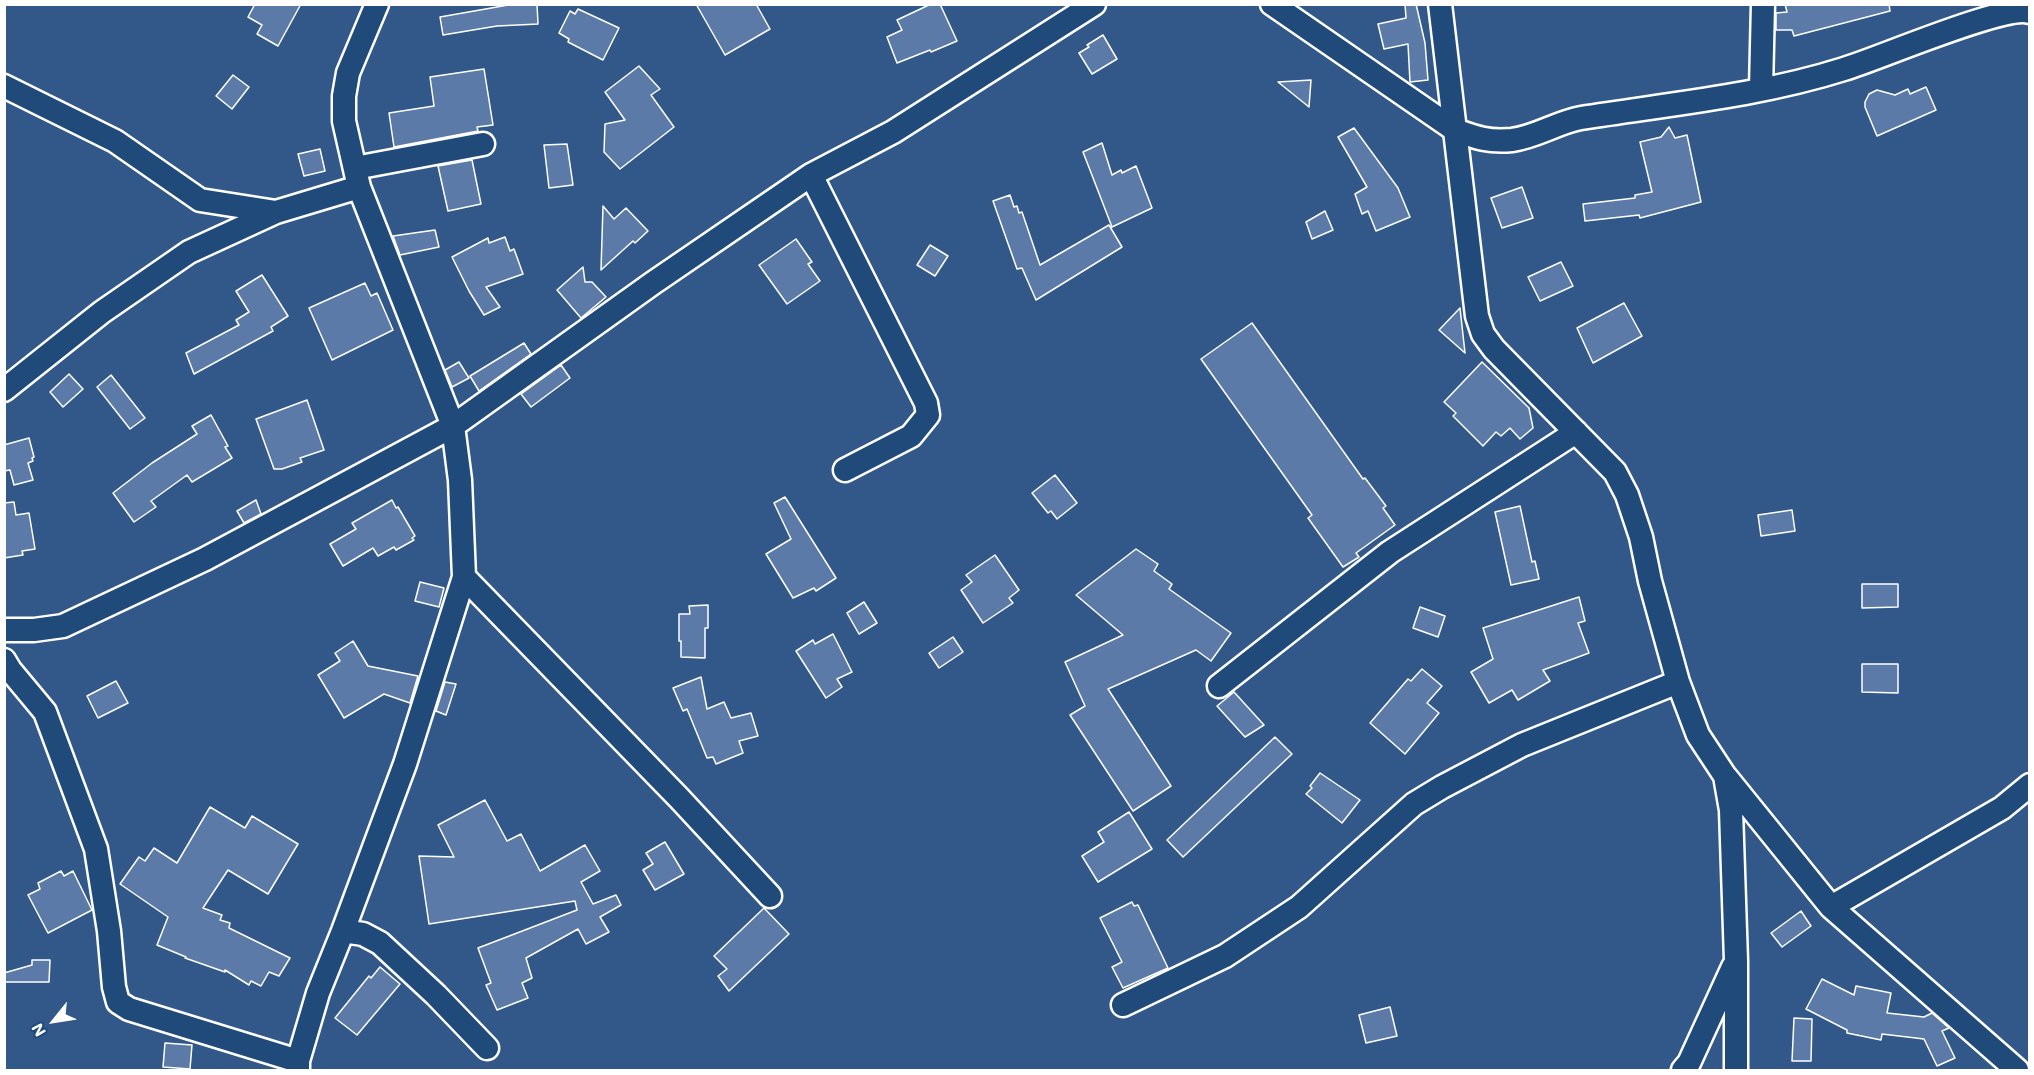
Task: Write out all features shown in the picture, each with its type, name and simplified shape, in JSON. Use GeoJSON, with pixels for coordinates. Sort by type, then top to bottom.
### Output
{"type":"FeatureCollection","features":[{"type":"Feature","properties":{"kind":"street"},"geometry":{"type":"LineString","coordinates":[[4,660],[45,711],[96,849],[109,931],[114,987],[118,1002],[129,1009],[298,1066],[318,993],[405,764],[464,577],[460,480],[453,426],[357,177],[344,121],[344,96],[348,74],[377,4]]}},
{"type":"Feature","properties":{"kind":"street"},"geometry":{"type":"LineString","coordinates":[[4,630],[34,630],[63,626],[205,559],[453,426],[652,283],[811,176],[893,132],[1094,4]]}},
{"type":"Feature","properties":{"kind":"street"},"geometry":{"type":"LineString","coordinates":[[1272,4],[1455,130],[1484,141],[1514,140],[1578,119],[1761,89],[1841,70],[1975,22],[2003,14],[2030,12]]}},
{"type":"Feature","properties":{"kind":"street"},"geometry":{"type":"LineString","coordinates":[[1440,4],[1477,316],[1483,334],[1494,349],[1615,472],[1627,495],[1641,537],[1650,581],[1678,682],[1698,735],[1725,776],[1831,907],[2017,1071]]}},
{"type":"Feature","properties":{"kind":"street"},"geometry":{"type":"LineString","coordinates":[[1761,89],[1763,4]]}},
{"type":"Feature","properties":{"kind":"street"},"geometry":{"type":"LineString","coordinates":[[4,86],[115,141],[200,200],[276,212]]}},
{"type":"Feature","properties":{"kind":"street"},"geometry":{"type":"LineString","coordinates":[[4,390],[102,312],[189,252],[357,177],[483,144]]}},
{"type":"Feature","properties":{"kind":"street"},"geometry":{"type":"LineString","coordinates":[[811,176],[926,403],[928,415],[910,436],[845,470]]}},
{"type":"Feature","properties":{"kind":"street"},"geometry":{"type":"LineString","coordinates":[[1219,686],[1390,552],[1576,432]]}},
{"type":"Feature","properties":{"kind":"street"},"geometry":{"type":"LineString","coordinates":[[464,577],[680,798],[770,896]]}},
{"type":"Feature","properties":{"kind":"street"},"geometry":{"type":"LineString","coordinates":[[1123,1005],[1225,956],[1299,907],[1414,804],[1442,787],[1522,745],[1678,682]]}},
{"type":"Feature","properties":{"kind":"street"},"geometry":{"type":"LineString","coordinates":[[1725,776],[1731,810],[1736,961],[1736,1071]]}},
{"type":"Feature","properties":{"kind":"street"},"geometry":{"type":"LineString","coordinates":[[1831,907],[2002,808],[2030,785]]}},
{"type":"Feature","properties":{"kind":"street"},"geometry":{"type":"LineString","coordinates":[[343,931],[363,934],[380,943],[487,1048]]}},
{"type":"Feature","properties":{"kind":"street"},"geometry":{"type":"LineString","coordinates":[[1683,1071],[1689,1063],[1736,961]]}},
{"type":"Feature","properties":{"kind":"building"},"geometry":{"type":"Polygon","coordinates":[[[255,4],[301,4],[278,46],[257,34],[262,25],[248,17],[255,4]]]}},
{"type":"Feature","properties":{"kind":"building"},"geometry":{"type":"Polygon","coordinates":[[[514,4],[537,4],[538,24],[497,26],[443,35],[440,17],[514,4]]]}},
{"type":"Feature","properties":{"kind":"building"},"geometry":{"type":"Polygon","coordinates":[[[696,4],[756,4],[770,29],[725,55],[696,4]]]}},
{"type":"Feature","properties":{"kind":"building"},"geometry":{"type":"Polygon","coordinates":[[[931,4],[940,4],[957,41],[897,63],[887,37],[902,30],[897,20],[931,4]]]}},
{"type":"Feature","properties":{"kind":"building"},"geometry":{"type":"Polygon","coordinates":[[[1405,4],[1416,4],[1425,43],[1428,80],[1410,82],[1408,44],[1384,49],[1378,24],[1406,18],[1405,4]]]}},
{"type":"Feature","properties":{"kind":"building"},"geometry":{"type":"Polygon","coordinates":[[[1785,4],[1889,4],[1890,11],[1794,36],[1792,30],[1776,30],[1776,13],[1787,12],[1785,4]]]}},
{"type":"Feature","properties":{"kind":"building"},"geometry":{"type":"Polygon","coordinates":[[[578,9],[619,28],[603,60],[568,42],[569,39],[559,33],[570,11],[575,14],[578,9]]]}},
{"type":"Feature","properties":{"kind":"building"},"geometry":{"type":"Polygon","coordinates":[[[1103,35],[1117,59],[1092,74],[1079,53],[1103,35]]]}},
{"type":"Feature","properties":{"kind":"building"},"geometry":{"type":"Polygon","coordinates":[[[639,66],[660,89],[651,95],[674,127],[620,169],[604,152],[605,124],[625,120],[605,92],[639,66]]]}},
{"type":"Feature","properties":{"kind":"building"},"geometry":{"type":"Polygon","coordinates":[[[484,69],[493,125],[477,127],[478,131],[394,147],[389,113],[434,106],[430,77],[484,69]]]}},
{"type":"Feature","properties":{"kind":"building"},"geometry":{"type":"Polygon","coordinates":[[[233,75],[249,87],[232,109],[216,96],[233,75]]]}},
{"type":"Feature","properties":{"kind":"building"},"geometry":{"type":"Polygon","coordinates":[[[1311,80],[1309,107],[1278,82],[1311,80]]]}},
{"type":"Feature","properties":{"kind":"building"},"geometry":{"type":"Polygon","coordinates":[[[1926,87],[1936,110],[1877,136],[1865,107],[1869,94],[1877,90],[1895,95],[1908,89],[1910,94],[1926,87]]]}},
{"type":"Feature","properties":{"kind":"building"},"geometry":{"type":"Polygon","coordinates":[[[1669,127],[1675,138],[1687,135],[1701,202],[1640,218],[1639,215],[1585,221],[1583,204],[1635,198],[1635,195],[1652,192],[1640,142],[1661,137],[1669,127]]]}},
{"type":"Feature","properties":{"kind":"building"},"geometry":{"type":"Polygon","coordinates":[[[1354,128],[1398,188],[1410,217],[1376,231],[1368,211],[1362,214],[1355,194],[1367,187],[1338,137],[1354,128]]]}},
{"type":"Feature","properties":{"kind":"building"},"geometry":{"type":"Polygon","coordinates":[[[1102,143],[1112,175],[1136,166],[1152,208],[1112,227],[1083,152],[1102,143]]]}},
{"type":"Feature","properties":{"kind":"building"},"geometry":{"type":"Polygon","coordinates":[[[567,144],[573,185],[549,188],[544,145],[567,144]]]}},
{"type":"Feature","properties":{"kind":"building"},"geometry":{"type":"Polygon","coordinates":[[[320,149],[325,171],[304,176],[298,154],[320,149]]]}},
{"type":"Feature","properties":{"kind":"building"},"geometry":{"type":"Polygon","coordinates":[[[472,160],[481,204],[448,211],[438,166],[472,160]]]}},
{"type":"Feature","properties":{"kind":"building"},"geometry":{"type":"Polygon","coordinates":[[[1522,187],[1533,218],[1502,228],[1491,198],[1522,187]]]}},
{"type":"Feature","properties":{"kind":"building"},"geometry":{"type":"Polygon","coordinates":[[[1010,195],[1014,207],[1017,206],[1019,213],[1022,212],[1040,265],[1109,225],[1122,247],[1036,300],[1022,268],[1017,269],[993,201],[1010,195]]]}},
{"type":"Feature","properties":{"kind":"building"},"geometry":{"type":"Polygon","coordinates":[[[603,206],[614,219],[626,208],[648,231],[635,243],[633,241],[601,270],[603,206]]]}},
{"type":"Feature","properties":{"kind":"building"},"geometry":{"type":"Polygon","coordinates":[[[1325,211],[1333,230],[1312,239],[1306,222],[1325,211]]]}},
{"type":"Feature","properties":{"kind":"building"},"geometry":{"type":"Polygon","coordinates":[[[435,230],[439,247],[400,255],[393,236],[435,230]]]}},
{"type":"Feature","properties":{"kind":"building"},"geometry":{"type":"Polygon","coordinates":[[[505,237],[510,251],[514,249],[523,274],[486,287],[500,307],[484,315],[452,257],[488,238],[489,243],[505,237]]]}},
{"type":"Feature","properties":{"kind":"building"},"geometry":{"type":"Polygon","coordinates":[[[796,239],[812,262],[808,264],[820,281],[787,304],[759,265],[796,239]]]}},
{"type":"Feature","properties":{"kind":"building"},"geometry":{"type":"Polygon","coordinates":[[[930,245],[948,256],[935,276],[917,265],[930,245]]]}},
{"type":"Feature","properties":{"kind":"building"},"geometry":{"type":"Polygon","coordinates":[[[1561,262],[1573,286],[1540,301],[1528,277],[1561,262]]]}},
{"type":"Feature","properties":{"kind":"building"},"geometry":{"type":"Polygon","coordinates":[[[583,267],[585,282],[592,282],[606,297],[581,318],[557,290],[583,267]]]}},
{"type":"Feature","properties":{"kind":"building"},"geometry":{"type":"Polygon","coordinates":[[[262,275],[288,316],[271,327],[273,331],[194,374],[186,353],[239,325],[236,320],[249,312],[236,291],[262,275]]]}},
{"type":"Feature","properties":{"kind":"building"},"geometry":{"type":"Polygon","coordinates":[[[365,283],[371,296],[377,293],[393,330],[332,360],[309,308],[365,283]]]}},
{"type":"Feature","properties":{"kind":"building"},"geometry":{"type":"Polygon","coordinates":[[[1624,303],[1642,336],[1593,363],[1577,328],[1624,303]]]}},
{"type":"Feature","properties":{"kind":"building"},"geometry":{"type":"Polygon","coordinates":[[[1460,308],[1465,353],[1439,330],[1460,308]]]}},
{"type":"Feature","properties":{"kind":"building"},"geometry":{"type":"Polygon","coordinates":[[[1252,323],[1363,479],[1365,478],[1386,506],[1383,508],[1395,525],[1356,553],[1359,557],[1343,567],[1308,518],[1312,515],[1201,359],[1252,323]]]}},
{"type":"Feature","properties":{"kind":"building"},"geometry":{"type":"Polygon","coordinates":[[[524,343],[531,354],[479,391],[470,376],[524,343]]]}},
{"type":"Feature","properties":{"kind":"building"},"geometry":{"type":"Polygon","coordinates":[[[459,362],[469,378],[452,387],[445,370],[459,362]]]}},
{"type":"Feature","properties":{"kind":"building"},"geometry":{"type":"Polygon","coordinates":[[[1482,362],[1529,408],[1533,428],[1520,439],[1510,428],[1501,436],[1496,432],[1483,446],[1453,416],[1456,413],[1444,402],[1482,362]]]}},
{"type":"Feature","properties":{"kind":"building"},"geometry":{"type":"Polygon","coordinates":[[[561,365],[570,378],[531,407],[521,394],[561,365]]]}},
{"type":"Feature","properties":{"kind":"building"},"geometry":{"type":"Polygon","coordinates":[[[69,374],[83,389],[63,407],[50,392],[69,374]]]}},
{"type":"Feature","properties":{"kind":"building"},"geometry":{"type":"Polygon","coordinates":[[[111,375],[145,418],[130,429],[97,387],[111,375]]]}},
{"type":"Feature","properties":{"kind":"building"},"geometry":{"type":"Polygon","coordinates":[[[307,400],[324,450],[300,458],[302,462],[282,469],[274,469],[256,419],[307,400]]]}},
{"type":"Feature","properties":{"kind":"building"},"geometry":{"type":"Polygon","coordinates":[[[211,415],[232,458],[192,482],[187,475],[151,501],[156,507],[134,522],[113,493],[152,463],[197,434],[192,426],[211,415]]]}},
{"type":"Feature","properties":{"kind":"building"},"geometry":{"type":"Polygon","coordinates":[[[29,438],[34,457],[33,461],[28,463],[33,480],[14,485],[10,470],[4,471],[4,445],[29,438]]]}},
{"type":"Feature","properties":{"kind":"building"},"geometry":{"type":"Polygon","coordinates":[[[1055,475],[1077,503],[1057,519],[1051,511],[1048,513],[1032,493],[1055,475]]]}},
{"type":"Feature","properties":{"kind":"building"},"geometry":{"type":"Polygon","coordinates":[[[785,497],[836,578],[816,591],[814,588],[793,598],[766,554],[791,539],[774,503],[785,497]]]}},
{"type":"Feature","properties":{"kind":"building"},"geometry":{"type":"Polygon","coordinates":[[[256,500],[261,514],[244,523],[237,511],[256,500]]]}},
{"type":"Feature","properties":{"kind":"building"},"geometry":{"type":"Polygon","coordinates":[[[392,500],[415,536],[412,538],[414,540],[396,550],[394,547],[378,556],[373,548],[343,566],[330,544],[356,529],[352,523],[392,500]]]}},
{"type":"Feature","properties":{"kind":"building"},"geometry":{"type":"Polygon","coordinates":[[[14,502],[16,515],[29,513],[35,549],[22,551],[23,555],[4,558],[4,503],[14,502]]]}},
{"type":"Feature","properties":{"kind":"building"},"geometry":{"type":"Polygon","coordinates":[[[1520,506],[1532,562],[1535,561],[1539,579],[1511,585],[1495,512],[1520,506]]]}},
{"type":"Feature","properties":{"kind":"building"},"geometry":{"type":"Polygon","coordinates":[[[1792,510],[1795,531],[1761,536],[1758,515],[1792,510]]]}},
{"type":"Feature","properties":{"kind":"building"},"geometry":{"type":"Polygon","coordinates":[[[1136,549],[1158,564],[1154,571],[1172,584],[1169,589],[1231,633],[1211,661],[1196,650],[1108,689],[1171,786],[1133,811],[1070,715],[1085,706],[1065,662],[1123,635],[1076,595],[1136,549]]]}},
{"type":"Feature","properties":{"kind":"building"},"geometry":{"type":"Polygon","coordinates":[[[995,555],[1019,590],[1009,598],[1013,603],[983,623],[961,590],[972,582],[966,575],[995,555]]]}},
{"type":"Feature","properties":{"kind":"building"},"geometry":{"type":"Polygon","coordinates":[[[420,582],[444,588],[439,607],[415,601],[420,582]]]}},
{"type":"Feature","properties":{"kind":"building"},"geometry":{"type":"Polygon","coordinates":[[[1862,584],[1898,584],[1898,607],[1862,608],[1862,584]]]}},
{"type":"Feature","properties":{"kind":"building"},"geometry":{"type":"Polygon","coordinates":[[[1579,597],[1585,621],[1578,623],[1589,653],[1543,670],[1550,681],[1518,700],[1512,690],[1489,703],[1471,672],[1493,659],[1483,628],[1579,597]]]}},
{"type":"Feature","properties":{"kind":"building"},"geometry":{"type":"Polygon","coordinates":[[[864,602],[877,623],[859,634],[847,613],[864,602]]]}},
{"type":"Feature","properties":{"kind":"building"},"geometry":{"type":"Polygon","coordinates":[[[708,605],[705,658],[681,657],[679,614],[690,614],[689,606],[708,605]]]}},
{"type":"Feature","properties":{"kind":"building"},"geometry":{"type":"Polygon","coordinates":[[[1420,607],[1445,616],[1438,637],[1413,628],[1420,607]]]}},
{"type":"Feature","properties":{"kind":"building"},"geometry":{"type":"Polygon","coordinates":[[[833,634],[852,672],[837,679],[842,687],[826,698],[796,651],[813,640],[815,644],[833,634]]]}},
{"type":"Feature","properties":{"kind":"building"},"geometry":{"type":"Polygon","coordinates":[[[953,637],[963,652],[939,668],[929,653],[953,637]]]}},
{"type":"Feature","properties":{"kind":"building"},"geometry":{"type":"Polygon","coordinates":[[[353,641],[368,666],[418,676],[410,703],[384,694],[344,718],[318,675],[340,661],[335,653],[353,641]]]}},
{"type":"Feature","properties":{"kind":"building"},"geometry":{"type":"Polygon","coordinates":[[[1862,664],[1898,664],[1898,693],[1862,692],[1862,664]]]}},
{"type":"Feature","properties":{"kind":"building"},"geometry":{"type":"Polygon","coordinates":[[[1422,669],[1442,686],[1427,703],[1439,713],[1405,754],[1370,723],[1408,679],[1411,681],[1422,669]]]}},
{"type":"Feature","properties":{"kind":"building"},"geometry":{"type":"Polygon","coordinates":[[[701,677],[707,709],[724,702],[731,718],[751,713],[758,736],[739,741],[743,753],[716,764],[713,757],[707,758],[687,709],[683,711],[673,688],[701,677]]]}},
{"type":"Feature","properties":{"kind":"building"},"geometry":{"type":"Polygon","coordinates":[[[116,681],[128,703],[98,718],[87,696],[116,681]]]}},
{"type":"Feature","properties":{"kind":"building"},"geometry":{"type":"Polygon","coordinates":[[[445,682],[456,684],[446,715],[436,711],[445,682]]]}},
{"type":"Feature","properties":{"kind":"building"},"geometry":{"type":"Polygon","coordinates":[[[1234,692],[1264,725],[1245,737],[1217,706],[1234,692]]]}},
{"type":"Feature","properties":{"kind":"building"},"geometry":{"type":"Polygon","coordinates":[[[1275,737],[1292,754],[1183,857],[1167,840],[1275,737]]]}},
{"type":"Feature","properties":{"kind":"building"},"geometry":{"type":"Polygon","coordinates":[[[1320,773],[1360,800],[1342,823],[1306,794],[1320,773]]]}},
{"type":"Feature","properties":{"kind":"building"},"geometry":{"type":"Polygon","coordinates":[[[485,800],[507,841],[521,834],[540,871],[585,845],[600,871],[581,882],[593,904],[616,895],[621,905],[600,917],[609,932],[586,944],[578,929],[526,958],[532,978],[522,983],[528,998],[497,1010],[486,985],[491,983],[478,948],[577,910],[575,901],[429,924],[419,856],[454,857],[438,825],[485,800]]]}},
{"type":"Feature","properties":{"kind":"building"},"geometry":{"type":"Polygon","coordinates":[[[210,807],[245,828],[252,816],[298,844],[268,894],[228,870],[203,908],[222,915],[220,920],[230,923],[229,928],[290,958],[279,976],[269,972],[261,986],[251,981],[249,985],[225,970],[225,972],[185,958],[157,945],[168,917],[120,884],[139,857],[145,861],[154,848],[177,863],[210,807]]]}},
{"type":"Feature","properties":{"kind":"building"},"geometry":{"type":"Polygon","coordinates":[[[1129,812],[1152,849],[1098,882],[1082,856],[1104,842],[1098,832],[1129,812]]]}},
{"type":"Feature","properties":{"kind":"building"},"geometry":{"type":"Polygon","coordinates":[[[665,842],[684,874],[655,890],[643,870],[653,864],[646,853],[665,842]]]}},
{"type":"Feature","properties":{"kind":"building"},"geometry":{"type":"Polygon","coordinates":[[[61,871],[64,876],[73,871],[92,910],[48,933],[28,895],[40,889],[38,883],[61,871]]]}},
{"type":"Feature","properties":{"kind":"building"},"geometry":{"type":"Polygon","coordinates":[[[1132,902],[1134,906],[1138,905],[1168,968],[1123,988],[1112,967],[1122,962],[1100,918],[1132,902]]]}},
{"type":"Feature","properties":{"kind":"building"},"geometry":{"type":"Polygon","coordinates":[[[764,908],[789,934],[729,991],[718,976],[727,969],[714,956],[764,908]]]}},
{"type":"Feature","properties":{"kind":"building"},"geometry":{"type":"Polygon","coordinates":[[[1801,911],[1811,926],[1782,947],[1771,933],[1801,911]]]}},
{"type":"Feature","properties":{"kind":"building"},"geometry":{"type":"Polygon","coordinates":[[[32,960],[50,960],[49,982],[4,982],[4,973],[32,965],[32,960]]]}},
{"type":"Feature","properties":{"kind":"building"},"geometry":{"type":"Polygon","coordinates":[[[380,967],[400,984],[357,1035],[335,1018],[369,976],[371,978],[380,967]]]}},
{"type":"Feature","properties":{"kind":"building"},"geometry":{"type":"Polygon","coordinates":[[[1822,979],[1854,995],[1856,986],[1891,993],[1887,1013],[1924,1017],[1932,1013],[1949,1028],[1942,1031],[1955,1058],[1937,1066],[1924,1039],[1882,1034],[1881,1040],[1847,1033],[1847,1030],[1806,1009],[1822,979]]]}},
{"type":"Feature","properties":{"kind":"building"},"geometry":{"type":"Polygon","coordinates":[[[1390,1007],[1397,1036],[1366,1043],[1359,1015],[1390,1007]]]}},
{"type":"Feature","properties":{"kind":"building"},"geometry":{"type":"Polygon","coordinates":[[[1794,1018],[1812,1019],[1811,1061],[1792,1061],[1794,1018]]]}},
{"type":"Feature","properties":{"kind":"building"},"geometry":{"type":"Polygon","coordinates":[[[165,1043],[192,1045],[190,1069],[163,1067],[165,1043]]]}}]}
